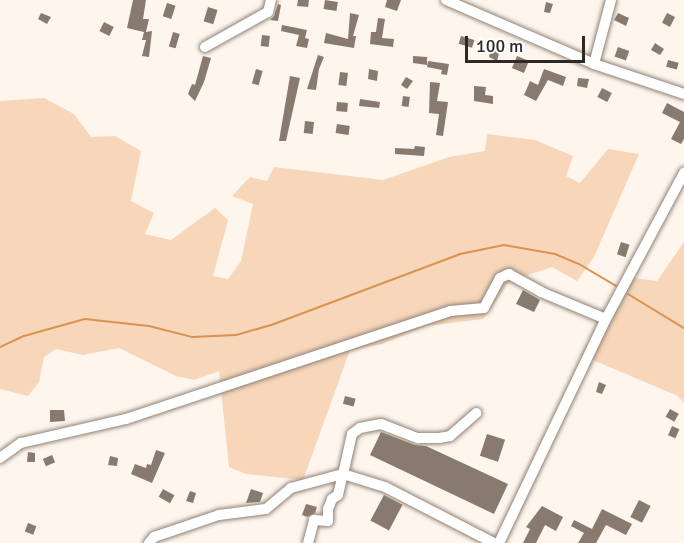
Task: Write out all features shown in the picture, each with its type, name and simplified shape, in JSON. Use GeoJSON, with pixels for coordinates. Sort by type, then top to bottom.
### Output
{"type":"FeatureCollection","features":[{"type":"Feature","properties":{"kind":"street"},"geometry":{"type":"LineString","coordinates":[[205,47],[268,12],[271,0]]}},
{"type":"Feature","properties":{"kind":"street"},"geometry":{"type":"LineString","coordinates":[[446,0],[594,64],[684,94]]}},
{"type":"Feature","properties":{"kind":"street"},"geometry":{"type":"LineString","coordinates":[[594,64],[611,0]]}},
{"type":"Feature","properties":{"kind":"street"},"geometry":{"type":"LineString","coordinates":[[499,543],[606,319],[684,173]]}},
{"type":"Feature","properties":{"kind":"street"},"geometry":{"type":"LineString","coordinates":[[0,458],[21,443],[126,419],[450,311],[484,308],[500,278],[509,274],[541,292],[606,319]]}},
{"type":"Feature","properties":{"kind":"street"},"geometry":{"type":"LineString","coordinates":[[308,543],[314,520],[328,521],[328,509],[332,499],[338,495],[352,434],[360,428],[381,424],[418,438],[439,438],[450,436],[476,412]]}},
{"type":"Feature","properties":{"kind":"street"},"geometry":{"type":"LineString","coordinates":[[149,543],[154,537],[219,515],[266,509],[291,488],[343,474],[385,487],[494,543]]}},
{"type":"Feature","properties":{"kind":"shaded area"},"geometry":{"type":"Polygon","coordinates":[[[44,98],[74,114],[91,137],[115,136],[141,151],[131,201],[154,213],[145,234],[171,240],[215,208],[228,220],[213,276],[228,279],[241,261],[253,204],[232,196],[250,177],[267,181],[274,167],[383,180],[449,157],[485,151],[487,134],[535,140],[573,156],[566,176],[580,183],[608,149],[639,154],[594,257],[577,281],[552,267],[510,281],[483,319],[426,326],[382,344],[350,350],[303,480],[246,474],[229,467],[219,371],[194,380],[176,376],[119,348],[83,355],[56,349],[44,357],[39,382],[28,396],[0,389],[0,101],[44,98]]]}},
{"type":"Feature","properties":{"kind":"shaded area"},"geometry":{"type":"Polygon","coordinates":[[[684,242],[684,403],[678,396],[581,355],[626,277],[657,281],[684,242]]]}},
{"type":"Feature","properties":{"kind":"building"},"geometry":{"type":"Polygon","coordinates":[[[133,0],[146,0],[143,19],[149,19],[146,32],[152,31],[149,57],[142,56],[146,40],[142,40],[144,32],[127,28],[133,0]]]}},
{"type":"Feature","properties":{"kind":"building"},"geometry":{"type":"Polygon","coordinates":[[[298,0],[309,0],[308,7],[297,6],[298,0]]]}},
{"type":"Feature","properties":{"kind":"building"},"geometry":{"type":"Polygon","coordinates":[[[325,0],[338,2],[336,11],[324,9],[325,0]]]}},
{"type":"Feature","properties":{"kind":"building"},"geometry":{"type":"Polygon","coordinates":[[[387,0],[401,0],[397,11],[385,7],[387,0]]]}},
{"type":"Feature","properties":{"kind":"building"},"geometry":{"type":"Polygon","coordinates":[[[546,2],[553,4],[550,13],[544,12],[546,2]]]}},
{"type":"Feature","properties":{"kind":"building"},"geometry":{"type":"Polygon","coordinates":[[[167,3],[176,6],[171,19],[163,16],[167,3]]]}},
{"type":"Feature","properties":{"kind":"building"},"geometry":{"type":"Polygon","coordinates":[[[278,4],[281,5],[278,21],[270,20],[274,16],[278,4]]]}},
{"type":"Feature","properties":{"kind":"building"},"geometry":{"type":"Polygon","coordinates":[[[208,7],[218,10],[213,24],[204,21],[208,7]]]}},
{"type":"Feature","properties":{"kind":"building"},"geometry":{"type":"Polygon","coordinates":[[[41,13],[51,17],[47,24],[38,19],[41,13]]]}},
{"type":"Feature","properties":{"kind":"building"},"geometry":{"type":"Polygon","coordinates":[[[350,13],[359,15],[353,36],[356,36],[354,48],[324,43],[326,33],[348,39],[350,13]]]}},
{"type":"Feature","properties":{"kind":"building"},"geometry":{"type":"Polygon","coordinates":[[[618,13],[629,18],[626,26],[614,20],[618,13]]]}},
{"type":"Feature","properties":{"kind":"building"},"geometry":{"type":"Polygon","coordinates":[[[667,13],[675,17],[670,27],[662,23],[667,13]]]}},
{"type":"Feature","properties":{"kind":"building"},"geometry":{"type":"Polygon","coordinates":[[[378,18],[385,19],[382,38],[394,39],[393,47],[370,44],[371,32],[376,32],[378,18]]]}},
{"type":"Feature","properties":{"kind":"building"},"geometry":{"type":"Polygon","coordinates":[[[104,22],[114,27],[109,36],[99,31],[104,22]]]}},
{"type":"Feature","properties":{"kind":"building"},"geometry":{"type":"Polygon","coordinates":[[[282,25],[307,30],[305,38],[309,39],[307,48],[296,46],[299,35],[281,31],[282,25]]]}},
{"type":"Feature","properties":{"kind":"building"},"geometry":{"type":"Polygon","coordinates":[[[173,32],[180,34],[176,48],[169,46],[173,32]]]}},
{"type":"Feature","properties":{"kind":"building"},"geometry":{"type":"Polygon","coordinates":[[[262,35],[270,36],[269,47],[261,46],[262,35]]]}},
{"type":"Feature","properties":{"kind":"building"},"geometry":{"type":"Polygon","coordinates":[[[461,36],[474,40],[472,48],[459,44],[461,36]]]}},
{"type":"Feature","properties":{"kind":"building"},"geometry":{"type":"Polygon","coordinates":[[[492,43],[501,46],[497,61],[489,57],[492,43]]]}},
{"type":"Feature","properties":{"kind":"building"},"geometry":{"type":"Polygon","coordinates":[[[655,43],[664,49],[660,55],[651,50],[655,43]]]}},
{"type":"Feature","properties":{"kind":"building"},"geometry":{"type":"Polygon","coordinates":[[[618,47],[629,51],[626,61],[615,56],[618,47]]]}},
{"type":"Feature","properties":{"kind":"building"},"geometry":{"type":"Polygon","coordinates":[[[318,55],[324,57],[319,69],[316,90],[307,89],[318,55]]]}},
{"type":"Feature","properties":{"kind":"building"},"geometry":{"type":"Polygon","coordinates":[[[203,56],[211,58],[204,82],[195,101],[188,94],[192,84],[195,85],[203,56]]]}},
{"type":"Feature","properties":{"kind":"building"},"geometry":{"type":"Polygon","coordinates":[[[413,56],[427,57],[427,65],[413,63],[413,56]]]}},
{"type":"Feature","properties":{"kind":"building"},"geometry":{"type":"Polygon","coordinates":[[[517,56],[529,61],[524,73],[512,68],[517,56]]]}},
{"type":"Feature","properties":{"kind":"building"},"geometry":{"type":"Polygon","coordinates":[[[668,60],[679,63],[677,70],[666,67],[668,60]]]}},
{"type":"Feature","properties":{"kind":"building"},"geometry":{"type":"Polygon","coordinates":[[[428,61],[449,64],[447,75],[441,74],[442,70],[427,67],[428,61]]]}},
{"type":"Feature","properties":{"kind":"building"},"geometry":{"type":"Polygon","coordinates":[[[256,69],[263,71],[259,85],[252,83],[256,69]]]}},
{"type":"Feature","properties":{"kind":"building"},"geometry":{"type":"Polygon","coordinates":[[[369,69],[378,71],[377,81],[368,79],[369,69]]]}},
{"type":"Feature","properties":{"kind":"building"},"geometry":{"type":"Polygon","coordinates":[[[544,69],[566,77],[563,86],[548,80],[536,101],[524,95],[530,81],[538,85],[544,69]]]}},
{"type":"Feature","properties":{"kind":"building"},"geometry":{"type":"Polygon","coordinates":[[[340,72],[348,73],[346,86],[338,85],[340,72]]]}},
{"type":"Feature","properties":{"kind":"building"},"geometry":{"type":"Polygon","coordinates":[[[290,76],[300,78],[286,141],[279,141],[290,76]]]}},
{"type":"Feature","properties":{"kind":"building"},"geometry":{"type":"Polygon","coordinates":[[[406,77],[413,81],[407,89],[401,85],[406,77]]]}},
{"type":"Feature","properties":{"kind":"building"},"geometry":{"type":"Polygon","coordinates":[[[578,78],[589,79],[587,88],[577,86],[578,78]]]}},
{"type":"Feature","properties":{"kind":"building"},"geometry":{"type":"Polygon","coordinates":[[[430,82],[440,83],[437,101],[448,102],[443,136],[436,135],[439,114],[429,113],[430,82]]]}},
{"type":"Feature","properties":{"kind":"building"},"geometry":{"type":"Polygon","coordinates":[[[474,86],[486,87],[485,95],[493,96],[493,104],[474,101],[474,86]]]}},
{"type":"Feature","properties":{"kind":"building"},"geometry":{"type":"Polygon","coordinates":[[[602,88],[612,93],[607,102],[597,97],[602,88]]]}},
{"type":"Feature","properties":{"kind":"building"},"geometry":{"type":"Polygon","coordinates":[[[403,96],[410,97],[409,107],[402,106],[403,96]]]}},
{"type":"Feature","properties":{"kind":"building"},"geometry":{"type":"Polygon","coordinates":[[[360,99],[380,102],[379,108],[359,106],[360,99]]]}},
{"type":"Feature","properties":{"kind":"building"},"geometry":{"type":"Polygon","coordinates":[[[337,102],[348,103],[347,112],[336,111],[337,102]]]}},
{"type":"Feature","properties":{"kind":"building"},"geometry":{"type":"Polygon","coordinates":[[[667,103],[684,112],[684,139],[681,144],[671,139],[680,122],[662,113],[667,103]]]}},
{"type":"Feature","properties":{"kind":"building"},"geometry":{"type":"Polygon","coordinates":[[[305,121],[314,122],[313,134],[304,133],[305,121]]]}},
{"type":"Feature","properties":{"kind":"building"},"geometry":{"type":"Polygon","coordinates":[[[337,124],[350,126],[348,135],[336,133],[337,124]]]}},
{"type":"Feature","properties":{"kind":"building"},"geometry":{"type":"Polygon","coordinates":[[[415,146],[425,147],[424,156],[395,154],[395,148],[414,149],[415,146]]]}},
{"type":"Feature","properties":{"kind":"building"},"geometry":{"type":"Polygon","coordinates":[[[621,242],[630,245],[626,257],[617,254],[621,242]]]}},
{"type":"Feature","properties":{"kind":"building"},"geometry":{"type":"Polygon","coordinates":[[[523,290],[540,300],[534,312],[516,304],[523,290]]]}},
{"type":"Feature","properties":{"kind":"building"},"geometry":{"type":"Polygon","coordinates":[[[599,382],[606,385],[602,394],[596,392],[599,382]]]}},
{"type":"Feature","properties":{"kind":"building"},"geometry":{"type":"Polygon","coordinates":[[[345,396],[356,399],[354,407],[343,404],[345,396]]]}},
{"type":"Feature","properties":{"kind":"building"},"geometry":{"type":"Polygon","coordinates":[[[670,409],[679,414],[674,422],[666,417],[670,409]]]}},
{"type":"Feature","properties":{"kind":"building"},"geometry":{"type":"Polygon","coordinates":[[[50,410],[64,410],[65,421],[50,422],[50,410]]]}},
{"type":"Feature","properties":{"kind":"building"},"geometry":{"type":"Polygon","coordinates":[[[672,426],[679,429],[675,438],[668,435],[672,426]]]}},
{"type":"Feature","properties":{"kind":"building"},"geometry":{"type":"Polygon","coordinates":[[[381,432],[415,445],[426,446],[508,484],[494,514],[370,455],[381,432]]]}},
{"type":"Feature","properties":{"kind":"building"},"geometry":{"type":"Polygon","coordinates":[[[487,434],[505,440],[498,462],[480,456],[487,434]]]}},
{"type":"Feature","properties":{"kind":"building"},"geometry":{"type":"Polygon","coordinates":[[[156,450],[165,453],[152,483],[131,474],[135,464],[146,468],[147,464],[151,465],[156,450]]]}},
{"type":"Feature","properties":{"kind":"building"},"geometry":{"type":"Polygon","coordinates":[[[28,452],[35,453],[35,462],[27,462],[28,452]]]}},
{"type":"Feature","properties":{"kind":"building"},"geometry":{"type":"Polygon","coordinates":[[[52,455],[55,462],[46,466],[43,459],[52,455]]]}},
{"type":"Feature","properties":{"kind":"building"},"geometry":{"type":"Polygon","coordinates":[[[110,456],[118,458],[117,466],[108,465],[110,456]]]}},
{"type":"Feature","properties":{"kind":"building"},"geometry":{"type":"Polygon","coordinates":[[[163,489],[174,495],[170,503],[159,497],[163,489]]]}},
{"type":"Feature","properties":{"kind":"building"},"geometry":{"type":"Polygon","coordinates":[[[251,489],[263,493],[260,502],[246,503],[251,489]]]}},
{"type":"Feature","properties":{"kind":"building"},"geometry":{"type":"Polygon","coordinates":[[[190,491],[196,493],[193,503],[186,501],[190,491]]]}},
{"type":"Feature","properties":{"kind":"building"},"geometry":{"type":"Polygon","coordinates":[[[384,495],[403,505],[389,530],[370,521],[384,495]]]}},
{"type":"Feature","properties":{"kind":"building"},"geometry":{"type":"Polygon","coordinates":[[[639,500],[651,506],[642,523],[630,517],[639,500]]]}},
{"type":"Feature","properties":{"kind":"building"},"geometry":{"type":"Polygon","coordinates":[[[306,504],[317,507],[315,513],[307,517],[302,515],[306,504]]]}},
{"type":"Feature","properties":{"kind":"building"},"geometry":{"type":"Polygon","coordinates":[[[542,506],[563,517],[556,531],[545,525],[536,543],[523,543],[530,529],[526,527],[542,506]]]}},
{"type":"Feature","properties":{"kind":"building"},"geometry":{"type":"Polygon","coordinates":[[[602,509],[632,524],[626,535],[606,525],[596,543],[578,543],[584,533],[571,526],[574,520],[592,529],[602,509]]]}},
{"type":"Feature","properties":{"kind":"building"},"geometry":{"type":"Polygon","coordinates":[[[28,523],[36,526],[33,535],[25,531],[28,523]]]}},
{"type":"Feature","properties":{"kind":"waterway"},"geometry":{"type":"LineString","coordinates":[[0,347],[24,336],[85,319],[149,326],[192,337],[236,335],[274,324],[460,254],[504,245],[555,254],[579,264],[616,286]]}},
{"type":"Feature","properties":{"kind":"waterway"},"geometry":{"type":"LineString","coordinates":[[628,294],[684,328]]}}]}
